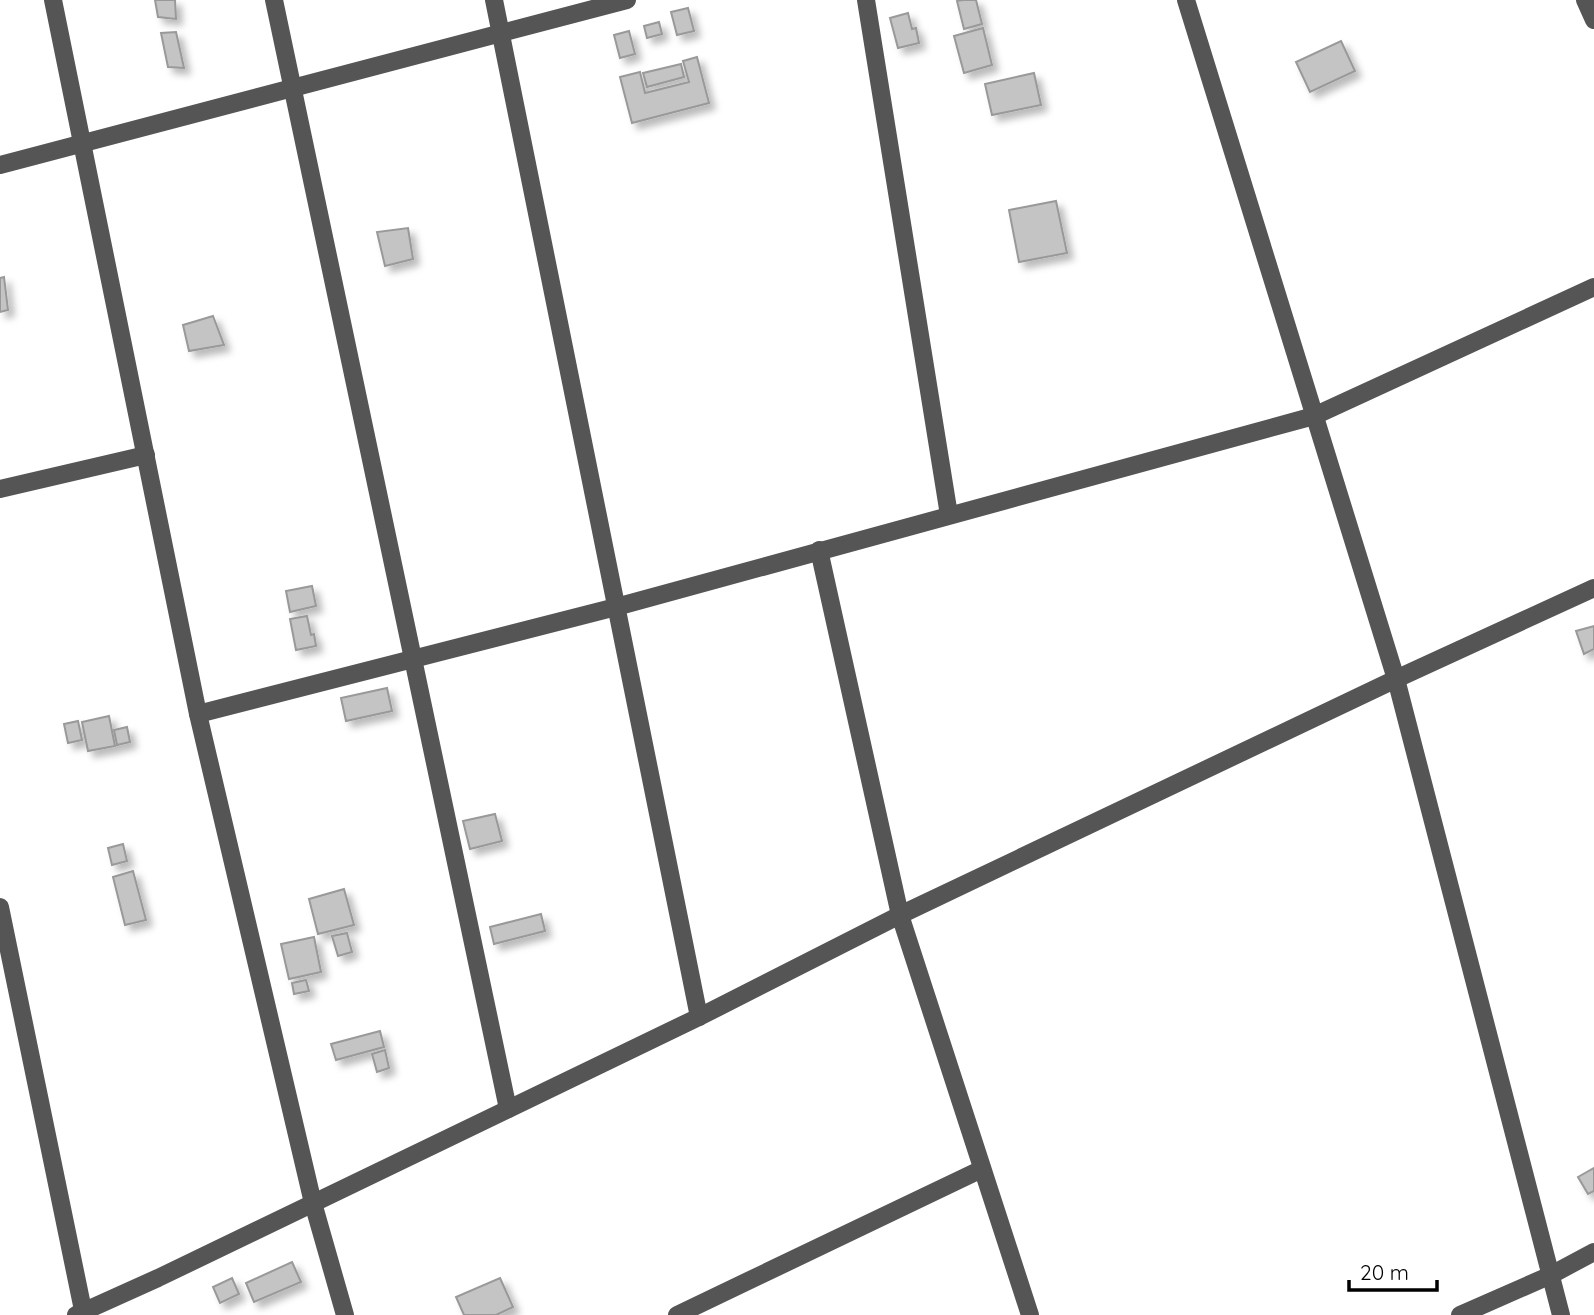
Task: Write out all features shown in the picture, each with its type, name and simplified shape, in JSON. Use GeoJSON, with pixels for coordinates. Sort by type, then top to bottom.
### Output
{"type":"FeatureCollection","features":[{"type":"Feature","properties":{"kind":"street"},"geometry":{"type":"LineString","coordinates":[[53,0],[198,714],[313,1203],[345,1315]]}},
{"type":"Feature","properties":{"kind":"street"},"geometry":{"type":"LineString","coordinates":[[274,0],[508,1108]]}},
{"type":"Feature","properties":{"kind":"street"},"geometry":{"type":"LineString","coordinates":[[494,0],[699,1017]]}},
{"type":"Feature","properties":{"kind":"street"},"geometry":{"type":"LineString","coordinates":[[0,165],[627,0]]}},
{"type":"Feature","properties":{"kind":"street"},"geometry":{"type":"LineString","coordinates":[[866,0],[949,515]]}},
{"type":"Feature","properties":{"kind":"street"},"geometry":{"type":"LineString","coordinates":[[1186,0],[1396,679],[1561,1315]]}},
{"type":"Feature","properties":{"kind":"street"},"geometry":{"type":"LineString","coordinates":[[1585,0],[1594,20]]}},
{"type":"Feature","properties":{"kind":"street"},"geometry":{"type":"LineString","coordinates":[[198,714],[617,607],[1314,416],[1594,287]]}},
{"type":"Feature","properties":{"kind":"street"},"geometry":{"type":"LineString","coordinates":[[0,489],[146,455]]}},
{"type":"Feature","properties":{"kind":"street"},"geometry":{"type":"LineString","coordinates":[[819,550],[900,915],[1030,1315]]}},
{"type":"Feature","properties":{"kind":"street"},"geometry":{"type":"LineString","coordinates":[[0,907],[81,1314],[699,1017],[900,915],[1594,588]]}},
{"type":"Feature","properties":{"kind":"street"},"geometry":{"type":"LineString","coordinates":[[677,1315],[982,1169]]}},
{"type":"Feature","properties":{"kind":"street"},"geometry":{"type":"LineString","coordinates":[[1460,1315],[1551,1275],[1594,1252]]}},
{"type":"Feature","properties":{"kind":"building"},"geometry":{"type":"Polygon","coordinates":[[[155,0],[175,0],[176,19],[158,17],[155,0]]]}},
{"type":"Feature","properties":{"kind":"building"},"geometry":{"type":"Polygon","coordinates":[[[976,0],[982,24],[964,29],[957,1],[976,0]]]}},
{"type":"Feature","properties":{"kind":"building"},"geometry":{"type":"Polygon","coordinates":[[[688,8],[694,31],[677,35],[671,12],[688,8]]]}},
{"type":"Feature","properties":{"kind":"building"},"geometry":{"type":"Polygon","coordinates":[[[908,13],[912,29],[916,28],[919,43],[898,48],[890,18],[908,13]]]}},
{"type":"Feature","properties":{"kind":"building"},"geometry":{"type":"Polygon","coordinates":[[[659,22],[662,34],[647,38],[644,26],[659,22]]]}},
{"type":"Feature","properties":{"kind":"building"},"geometry":{"type":"Polygon","coordinates":[[[983,28],[992,65],[964,73],[954,36],[983,28]]]}},
{"type":"Feature","properties":{"kind":"building"},"geometry":{"type":"Polygon","coordinates":[[[629,31],[635,54],[620,58],[614,35],[629,31]]]}},
{"type":"Feature","properties":{"kind":"building"},"geometry":{"type":"Polygon","coordinates":[[[176,32],[184,68],[168,67],[161,33],[176,32]]]}},
{"type":"Feature","properties":{"kind":"building"},"geometry":{"type":"Polygon","coordinates":[[[1341,41],[1355,71],[1310,92],[1296,62],[1341,41]]]}},
{"type":"Feature","properties":{"kind":"building"},"geometry":{"type":"Polygon","coordinates":[[[697,57],[709,103],[632,123],[620,77],[640,72],[645,93],[689,82],[683,61],[697,57]]]}},
{"type":"Feature","properties":{"kind":"building"},"geometry":{"type":"Polygon","coordinates":[[[681,64],[684,77],[647,87],[643,73],[681,64]]]}},
{"type":"Feature","properties":{"kind":"building"},"geometry":{"type":"Polygon","coordinates":[[[1034,73],[1041,105],[992,115],[985,84],[1034,73]]]}},
{"type":"Feature","properties":{"kind":"building"},"geometry":{"type":"Polygon","coordinates":[[[1056,201],[1067,253],[1019,262],[1009,210],[1056,201]]]}},
{"type":"Feature","properties":{"kind":"building"},"geometry":{"type":"Polygon","coordinates":[[[408,228],[413,259],[385,266],[377,232],[408,228]]]}},
{"type":"Feature","properties":{"kind":"building"},"geometry":{"type":"Polygon","coordinates":[[[4,277],[8,310],[0,312],[0,278],[4,277]]]}},
{"type":"Feature","properties":{"kind":"building"},"geometry":{"type":"Polygon","coordinates":[[[213,316],[224,345],[189,351],[183,325],[213,316]]]}},
{"type":"Feature","properties":{"kind":"building"},"geometry":{"type":"Polygon","coordinates":[[[312,586],[316,606],[290,612],[286,591],[312,586]]]}},
{"type":"Feature","properties":{"kind":"building"},"geometry":{"type":"Polygon","coordinates":[[[307,616],[316,646],[296,650],[290,619],[307,616]]]}},
{"type":"Feature","properties":{"kind":"building"},"geometry":{"type":"Polygon","coordinates":[[[1594,626],[1594,649],[1584,654],[1576,631],[1594,626]]]}},
{"type":"Feature","properties":{"kind":"building"},"geometry":{"type":"Polygon","coordinates":[[[387,688],[392,711],[346,721],[341,698],[387,688]]]}},
{"type":"Feature","properties":{"kind":"building"},"geometry":{"type":"Polygon","coordinates":[[[109,716],[115,746],[88,751],[82,722],[109,716]]]}},
{"type":"Feature","properties":{"kind":"building"},"geometry":{"type":"Polygon","coordinates":[[[78,721],[82,740],[68,743],[64,724],[78,721]]]}},
{"type":"Feature","properties":{"kind":"building"},"geometry":{"type":"Polygon","coordinates":[[[127,727],[130,742],[117,745],[114,730],[127,727]]]}},
{"type":"Feature","properties":{"kind":"building"},"geometry":{"type":"Polygon","coordinates":[[[495,814],[502,841],[470,849],[463,821],[495,814]]]}},
{"type":"Feature","properties":{"kind":"building"},"geometry":{"type":"Polygon","coordinates":[[[123,844],[127,861],[112,865],[108,848],[123,844]]]}},
{"type":"Feature","properties":{"kind":"building"},"geometry":{"type":"Polygon","coordinates":[[[133,871],[146,920],[125,925],[113,877],[133,871]]]}},
{"type":"Feature","properties":{"kind":"building"},"geometry":{"type":"Polygon","coordinates":[[[344,889],[354,925],[318,934],[309,899],[344,889]]]}},
{"type":"Feature","properties":{"kind":"building"},"geometry":{"type":"Polygon","coordinates":[[[541,914],[545,931],[494,944],[490,927],[541,914]]]}},
{"type":"Feature","properties":{"kind":"building"},"geometry":{"type":"Polygon","coordinates":[[[347,933],[352,952],[338,956],[332,936],[347,933]]]}},
{"type":"Feature","properties":{"kind":"building"},"geometry":{"type":"Polygon","coordinates":[[[314,937],[321,972],[289,979],[281,944],[314,937]]]}},
{"type":"Feature","properties":{"kind":"building"},"geometry":{"type":"Polygon","coordinates":[[[306,980],[309,991],[294,994],[292,983],[306,980]]]}},
{"type":"Feature","properties":{"kind":"building"},"geometry":{"type":"Polygon","coordinates":[[[380,1031],[384,1047],[336,1060],[331,1044],[380,1031]]]}},
{"type":"Feature","properties":{"kind":"building"},"geometry":{"type":"Polygon","coordinates":[[[385,1050],[389,1068],[377,1072],[372,1054],[385,1050]]]}},
{"type":"Feature","properties":{"kind":"building"},"geometry":{"type":"Polygon","coordinates":[[[1594,1168],[1594,1191],[1588,1194],[1578,1177],[1594,1168]]]}},
{"type":"Feature","properties":{"kind":"building"},"geometry":{"type":"Polygon","coordinates":[[[292,1262],[301,1282],[254,1302],[246,1283],[292,1262]]]}},
{"type":"Feature","properties":{"kind":"building"},"geometry":{"type":"Polygon","coordinates":[[[232,1278],[239,1294],[220,1303],[213,1287],[232,1278]]]}},
{"type":"Feature","properties":{"kind":"building"},"geometry":{"type":"Polygon","coordinates":[[[500,1278],[513,1307],[496,1315],[464,1315],[456,1297],[500,1278]]]}}]}
